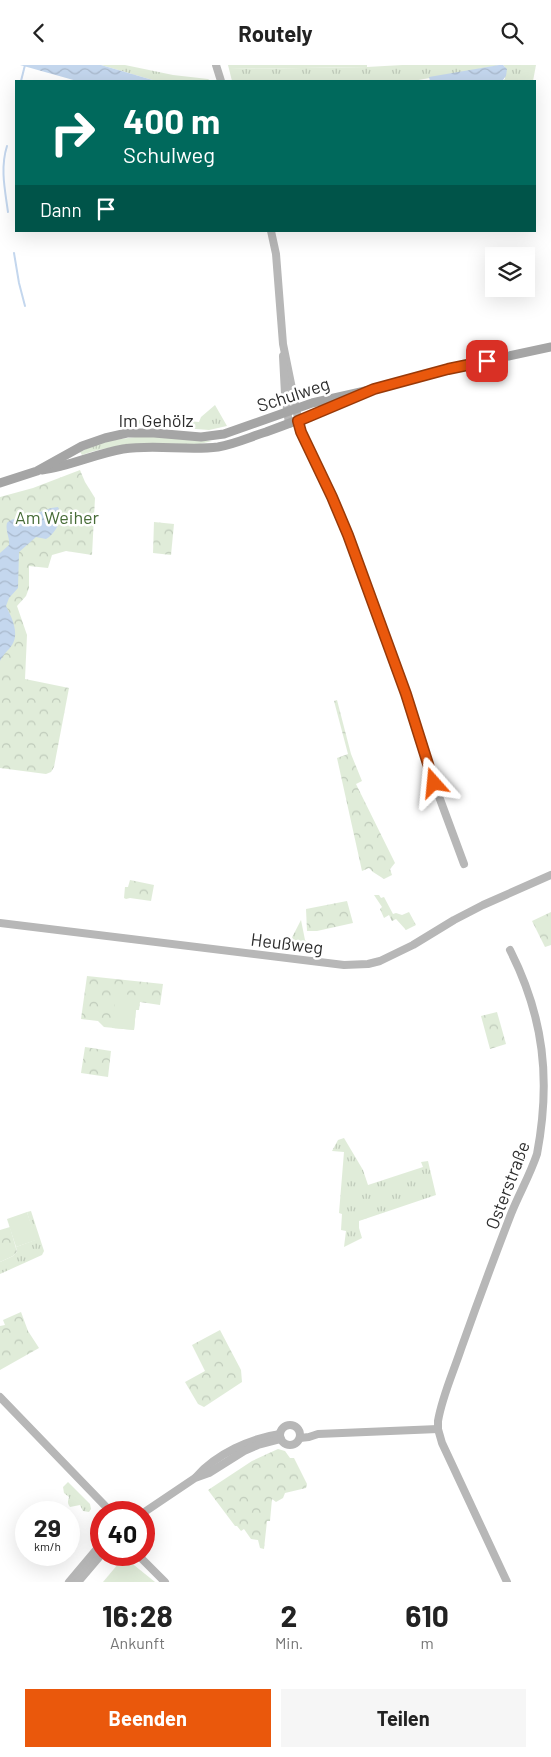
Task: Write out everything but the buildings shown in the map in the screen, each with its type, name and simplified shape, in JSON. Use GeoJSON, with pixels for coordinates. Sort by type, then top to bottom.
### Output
{"type":"FeatureCollection","features":[{"type":"Feature","properties":{"kind":"main road","name":"Schulweg"},"geometry":{"type":"LineString","coordinates":[[224,434],[291,409],[319,401],[374,389],[448,369],[551,347]]}},
{"type":"Feature","properties":{"kind":"main road","name":"Schulweg"},"geometry":{"type":"LineString","coordinates":[[228,445],[293,422],[374,389]]}},
{"type":"Feature","properties":{"kind":"main road","name":"Im Gehölz"},"geometry":{"type":"LineString","coordinates":[[37,471],[90,443],[127,433],[201,437],[224,434]]}},
{"type":"Feature","properties":{"kind":"main road","name":"Im Gehölz"},"geometry":{"type":"LineString","coordinates":[[0,483],[94,455],[125,449],[153,447],[194,449],[228,445]]}},
{"type":"Feature","properties":{"kind":"street"},"geometry":{"type":"LineString","coordinates":[[216,65],[221,80]]}},
{"type":"Feature","properties":{"kind":"street"},"geometry":{"type":"LineString","coordinates":[[271,232],[278,275],[283,344],[293,422],[301,432],[348,535],[400,677],[434,783],[464,864]]}},
{"type":"Feature","properties":{"kind":"street","name":"Heußweg"},"geometry":{"type":"LineString","coordinates":[[0,923],[344,965],[368,965],[406,948],[483,905],[551,875]]}},
{"type":"Feature","properties":{"kind":"street","name":"Osterstraße"},"geometry":{"type":"LineString","coordinates":[[438,1429],[439,1414],[455,1367],[512,1213],[536,1156],[546,1119],[549,1077],[544,1041],[529,991],[510,950]]}},
{"type":"Feature","properties":{"kind":"street"},"geometry":{"type":"LineString","coordinates":[[0,1397],[100,1501]]}},
{"type":"Feature","properties":{"kind":"street"},"geometry":{"type":"LineString","coordinates":[[300,1435],[295,1426],[289,1425],[283,1428],[281,1436],[285,1444],[291,1445],[297,1442],[300,1435],[309,1431],[318,1434],[438,1429],[442,1443],[507,1582]]}},
{"type":"Feature","properties":{"kind":"street"},"geometry":{"type":"LineString","coordinates":[[155,1504],[195,1478],[209,1473],[251,1448],[281,1436]]}},
{"type":"Feature","properties":{"kind":"street"},"geometry":{"type":"LineString","coordinates":[[96,1497],[98,1501]]}},
{"type":"Feature","properties":{"kind":"street"},"geometry":{"type":"LineString","coordinates":[[69,1582],[90,1557]]}},
{"type":"Feature","properties":{"kind":"street"},"geometry":{"type":"LineString","coordinates":[[78,1582],[92,1566]]}},
{"type":"Feature","properties":{"kind":"street"},"geometry":{"type":"LineString","coordinates":[[149,1566],[166,1582]]}},
{"type":"Feature","properties":{"kind":"green space"},"geometry":{"type":"Polygon","coordinates":[[[101,65],[125,65],[210,80],[153,80],[101,65]]]}},
{"type":"Feature","properties":{"kind":"green space"},"geometry":{"type":"Polygon","coordinates":[[[228,65],[367,65],[367,67],[229,69],[228,65]]]}},
{"type":"Feature","properties":{"kind":"green space"},"geometry":{"type":"Polygon","coordinates":[[[501,65],[418,80],[232,80],[229,69],[501,65]]]}},
{"type":"Feature","properties":{"kind":"green space"},"geometry":{"type":"Polygon","coordinates":[[[503,65],[536,65],[533,80],[504,80],[505,67],[503,65]]]}},
{"type":"Feature","properties":{"kind":"green space"},"geometry":{"type":"Polygon","coordinates":[[[215,405],[227,426],[209,430],[144,425],[135,422],[134,419],[143,421],[146,415],[151,416],[149,420],[169,421],[173,416],[177,417],[176,420],[199,422],[201,417],[215,405]]]}},
{"type":"Feature","properties":{"kind":"green space"},"geometry":{"type":"Polygon","coordinates":[[[135,437],[212,441],[200,444],[125,445],[82,455],[80,452],[100,442],[135,437]]]}},
{"type":"Feature","properties":{"kind":"green space","name":"Am Weiher"},"geometry":{"type":"Polygon","coordinates":[[[80,470],[95,498],[92,555],[66,551],[52,555],[48,568],[29,566],[29,588],[26,596],[17,606],[27,635],[25,679],[69,688],[54,767],[51,772],[46,774],[0,768],[0,497],[33,488],[80,470]]]}},
{"type":"Feature","properties":{"kind":"green space"},"geometry":{"type":"Polygon","coordinates":[[[154,522],[174,524],[171,555],[153,553],[154,522]]]}},
{"type":"Feature","properties":{"kind":"green space"},"geometry":{"type":"Polygon","coordinates":[[[337,700],[351,754],[362,781],[356,784],[395,863],[390,869],[392,875],[384,879],[369,868],[362,871],[337,758],[348,754],[334,701],[337,700]]]}},
{"type":"Feature","properties":{"kind":"green space"},"geometry":{"type":"Polygon","coordinates":[[[130,880],[154,885],[151,901],[124,898],[125,887],[128,887],[130,880]]]}},
{"type":"Feature","properties":{"kind":"green space"},"geometry":{"type":"Polygon","coordinates":[[[374,895],[379,895],[381,898],[384,897],[393,914],[402,915],[409,912],[416,925],[406,930],[396,919],[392,921],[389,915],[384,918],[380,909],[382,907],[374,895]]]}},
{"type":"Feature","properties":{"kind":"green space"},"geometry":{"type":"Polygon","coordinates":[[[347,901],[353,923],[317,931],[307,931],[306,909],[347,901]]]}},
{"type":"Feature","properties":{"kind":"green space"},"geometry":{"type":"Polygon","coordinates":[[[551,912],[551,945],[545,947],[532,921],[551,912]]]}},
{"type":"Feature","properties":{"kind":"green space"},"geometry":{"type":"Polygon","coordinates":[[[301,920],[305,940],[317,954],[286,949],[301,920]]]}},
{"type":"Feature","properties":{"kind":"green space"},"geometry":{"type":"Polygon","coordinates":[[[87,976],[163,984],[160,1005],[140,1002],[139,1010],[136,1010],[134,1030],[104,1027],[98,1021],[81,1019],[87,976]]]}},
{"type":"Feature","properties":{"kind":"green space"},"geometry":{"type":"Polygon","coordinates":[[[116,993],[137,996],[134,1030],[112,1028],[116,993]]]}},
{"type":"Feature","properties":{"kind":"green space"},"geometry":{"type":"Polygon","coordinates":[[[497,1012],[506,1044],[490,1049],[481,1016],[497,1012]]]}},
{"type":"Feature","properties":{"kind":"green space"},"geometry":{"type":"Polygon","coordinates":[[[85,1047],[111,1051],[108,1077],[81,1073],[85,1047]]]}},
{"type":"Feature","properties":{"kind":"green space"},"geometry":{"type":"Polygon","coordinates":[[[344,1138],[363,1170],[368,1185],[423,1167],[421,1162],[428,1161],[436,1195],[359,1221],[362,1238],[344,1247],[346,1231],[341,1230],[342,1214],[339,1213],[344,1152],[332,1151],[338,1140],[344,1138]]]}},
{"type":"Feature","properties":{"kind":"green space"},"geometry":{"type":"Polygon","coordinates":[[[31,1211],[44,1251],[42,1255],[0,1274],[0,1262],[13,1256],[17,1252],[16,1247],[35,1240],[27,1212],[31,1211]]]}},
{"type":"Feature","properties":{"kind":"green space"},"geometry":{"type":"Polygon","coordinates":[[[27,1212],[36,1240],[16,1247],[7,1219],[27,1212]]]}},
{"type":"Feature","properties":{"kind":"green space"},"geometry":{"type":"Polygon","coordinates":[[[10,1227],[17,1252],[0,1262],[0,1230],[10,1227]]]}},
{"type":"Feature","properties":{"kind":"green space"},"geometry":{"type":"Polygon","coordinates":[[[21,1312],[28,1331],[39,1348],[0,1370],[0,1326],[5,1325],[3,1320],[21,1312]]]}},
{"type":"Feature","properties":{"kind":"green space"},"geometry":{"type":"Polygon","coordinates":[[[220,1330],[241,1370],[242,1382],[204,1407],[198,1404],[185,1382],[205,1371],[192,1345],[220,1330]]]}},
{"type":"Feature","properties":{"kind":"green space"},"geometry":{"type":"Polygon","coordinates":[[[278,1449],[285,1451],[290,1458],[294,1458],[307,1484],[306,1488],[285,1493],[283,1498],[276,1502],[272,1499],[270,1521],[267,1521],[264,1549],[260,1548],[258,1540],[251,1539],[244,1529],[241,1531],[235,1526],[208,1490],[252,1461],[278,1449]]]}},
{"type":"Feature","properties":{"kind":"green space"},"geometry":{"type":"Polygon","coordinates":[[[68,1482],[90,1504],[89,1512],[83,1511],[80,1501],[68,1501],[69,1497],[64,1493],[63,1487],[68,1482]]]}},
{"type":"Feature","properties":{"kind":"green space"},"geometry":{"type":"Polygon","coordinates":[[[116,1566],[135,1566],[155,1582],[103,1582],[116,1566]]]}},
{"type":"Feature","properties":{"kind":"water"},"geometry":{"type":"Polygon","coordinates":[[[20,65],[101,65],[153,80],[73,80],[20,65]]]}},
{"type":"Feature","properties":{"kind":"water"},"geometry":{"type":"Polygon","coordinates":[[[499,65],[503,65],[507,69],[506,76],[503,80],[430,80],[429,77],[499,65]]]}},
{"type":"Feature","properties":{"kind":"water"},"geometry":{"type":"Polygon","coordinates":[[[58,507],[60,516],[58,525],[53,533],[46,539],[36,537],[19,552],[18,588],[9,598],[6,606],[14,625],[15,635],[12,645],[0,661],[0,553],[9,545],[7,523],[14,519],[23,519],[58,507]]]}},
{"type":"Feature","properties":{"kind":"waterway"},"geometry":{"type":"LineString","coordinates":[[21,80],[25,65]]}},
{"type":"Feature","properties":{"kind":"waterway"},"geometry":{"type":"LineString","coordinates":[[7,146],[3,171],[8,212]]}},
{"type":"Feature","properties":{"kind":"waterway"},"geometry":{"type":"LineString","coordinates":[[14,253],[25,306]]}},
{"type":"Feature","properties":{"kind":"route"},"geometry":{"type":"LineString","coordinates":[[434,783],[406,694],[348,535],[301,432],[298,421],[374,389],[448,369],[487,361]]}}]}
